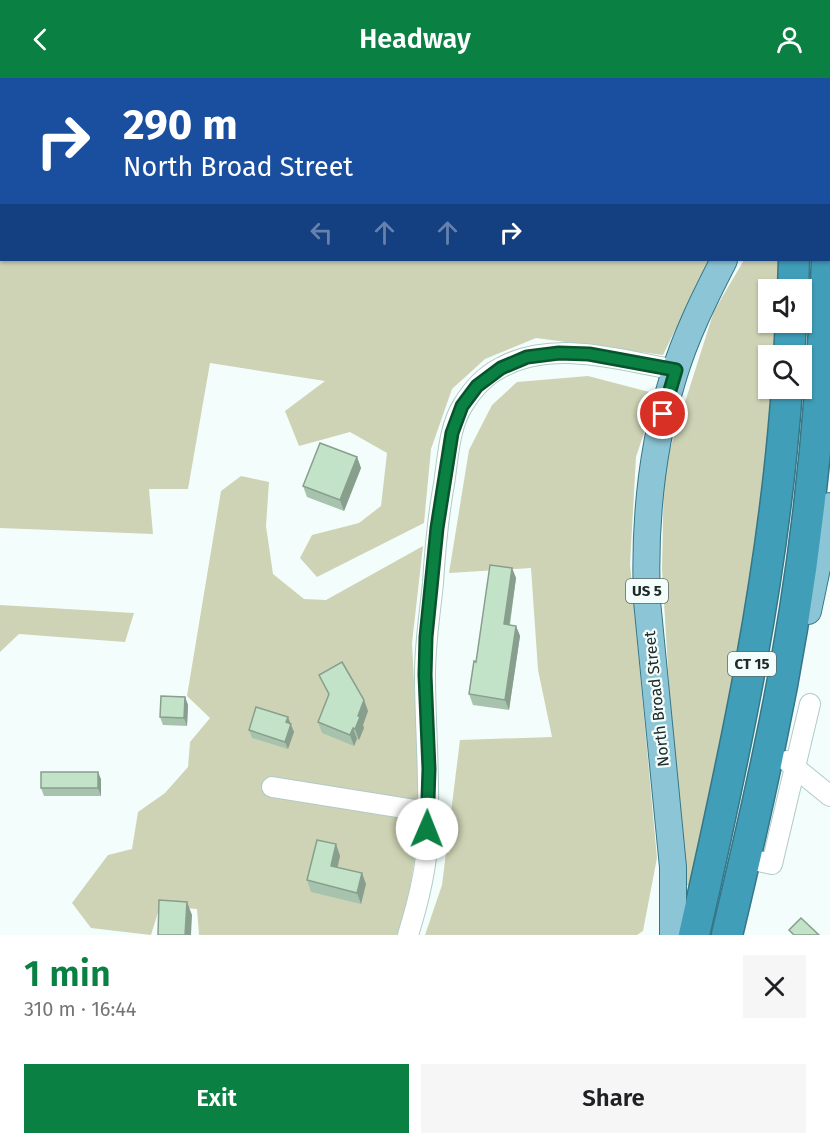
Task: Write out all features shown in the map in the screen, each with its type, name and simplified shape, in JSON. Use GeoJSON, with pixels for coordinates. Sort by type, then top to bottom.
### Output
{"type":"FeatureCollection","features":[{"type":"Feature","properties":{"kind":"highway"},"geometry":{"type":"LineString","coordinates":[[793,279],[794,261]]}},
{"type":"Feature","properties":{"kind":"highway","name":"CT 15"},"geometry":{"type":"LineString","coordinates":[[783,678],[801,570],[812,474],[821,382],[827,261]]}},
{"type":"Feature","properties":{"kind":"highway","name":"CT 15"},"geometry":{"type":"LineString","coordinates":[[694,935],[734,753],[757,632],[771,542],[786,399]]}},
{"type":"Feature","properties":{"kind":"highway"},"geometry":{"type":"LineString","coordinates":[[727,935],[771,744],[783,678]]}},
{"type":"Feature","properties":{"kind":"main road","name":"North Broad Street"},"geometry":{"type":"LineString","coordinates":[[673,935],[673,867],[648,624],[646,558],[649,505],[663,414],[676,370],[707,294],[724,261]]}},
{"type":"Feature","properties":{"kind":"main road"},"geometry":{"type":"LineString","coordinates":[[783,678],[801,640],[830,506]]}},
{"type":"Feature","properties":{"kind":"street"},"geometry":{"type":"LineString","coordinates":[[408,935],[423,879],[427,846],[429,769],[425,675],[426,637],[437,528],[452,433],[462,406],[477,386],[501,368],[527,357],[559,353],[589,354],[676,370]]}},
{"type":"Feature","properties":{"kind":"street"},"geometry":{"type":"LineString","coordinates":[[745,858],[771,864],[810,704]]}},
{"type":"Feature","properties":{"kind":"street"},"geometry":{"type":"LineString","coordinates":[[771,744],[795,768],[830,796]]}},
{"type":"Feature","properties":{"kind":"street"},"geometry":{"type":"LineString","coordinates":[[272,787],[428,812]]}},
{"type":"Feature","properties":{"kind":"green space"},"geometry":{"type":"Polygon","coordinates":[[[0,261],[709,261],[663,355],[536,338],[485,359],[452,389],[431,449],[424,523],[317,577],[300,558],[312,535],[359,523],[381,506],[387,453],[350,432],[299,446],[285,411],[325,381],[210,363],[188,489],[149,489],[153,534],[0,528],[0,261]]]}},
{"type":"Feature","properties":{"kind":"green space"},"geometry":{"type":"Polygon","coordinates":[[[743,261],[779,261],[778,279],[758,279],[758,333],[776,333],[775,345],[758,345],[758,399],[772,399],[755,575],[691,885],[681,887],[662,569],[664,468],[714,311],[743,261]]]}},
{"type":"Feature","properties":{"kind":"green space"},"geometry":{"type":"Polygon","coordinates":[[[588,376],[657,394],[636,457],[630,564],[657,858],[643,931],[637,935],[425,935],[442,885],[460,740],[552,737],[538,670],[531,568],[449,573],[469,450],[492,405],[517,382],[588,376]]]}},
{"type":"Feature","properties":{"kind":"green space"},"geometry":{"type":"Polygon","coordinates":[[[241,476],[269,482],[266,526],[273,574],[304,599],[326,600],[423,546],[412,643],[421,818],[408,900],[397,935],[199,935],[197,909],[160,906],[151,935],[91,928],[72,903],[108,855],[132,849],[138,812],[165,793],[188,767],[190,742],[210,718],[187,696],[221,491],[241,476]]]}},
{"type":"Feature","properties":{"kind":"green space"},"geometry":{"type":"Polygon","coordinates":[[[0,605],[134,613],[125,642],[19,634],[0,652],[0,605]]]}},
{"type":"Feature","properties":{"kind":"building"},"geometry":{"type":"Polygon","coordinates":[[[320,443],[357,457],[340,500],[303,486],[320,443]]]}},
{"type":"Feature","properties":{"kind":"building"},"geometry":{"type":"Polygon","coordinates":[[[490,565],[512,568],[504,624],[516,626],[505,700],[469,694],[490,565]]]}},
{"type":"Feature","properties":{"kind":"building"},"geometry":{"type":"Polygon","coordinates":[[[342,662],[364,700],[358,716],[360,717],[350,735],[318,722],[329,694],[319,675],[342,662]]]}},
{"type":"Feature","properties":{"kind":"building"},"geometry":{"type":"Polygon","coordinates":[[[161,696],[185,697],[184,718],[160,717],[161,696]]]}},
{"type":"Feature","properties":{"kind":"building"},"geometry":{"type":"Polygon","coordinates":[[[256,707],[288,717],[286,722],[291,724],[285,742],[249,730],[256,707]]]}},
{"type":"Feature","properties":{"kind":"building"},"geometry":{"type":"Polygon","coordinates":[[[41,772],[98,772],[98,788],[41,788],[41,772]]]}},
{"type":"Feature","properties":{"kind":"building"},"geometry":{"type":"Polygon","coordinates":[[[317,840],[336,844],[331,866],[362,873],[357,893],[307,880],[317,840]]]}},
{"type":"Feature","properties":{"kind":"building"},"geometry":{"type":"Polygon","coordinates":[[[159,900],[187,902],[185,935],[158,935],[159,900]]]}},
{"type":"Feature","properties":{"kind":"building"},"geometry":{"type":"Polygon","coordinates":[[[801,918],[819,935],[794,935],[789,930],[801,918]]]}},
{"type":"Feature","properties":{"kind":"route"},"geometry":{"type":"LineString","coordinates":[[427,829],[429,769],[425,675],[426,637],[437,528],[452,433],[462,406],[477,386],[501,368],[527,357],[559,353],[589,354],[676,370],[663,414]]}}]}
